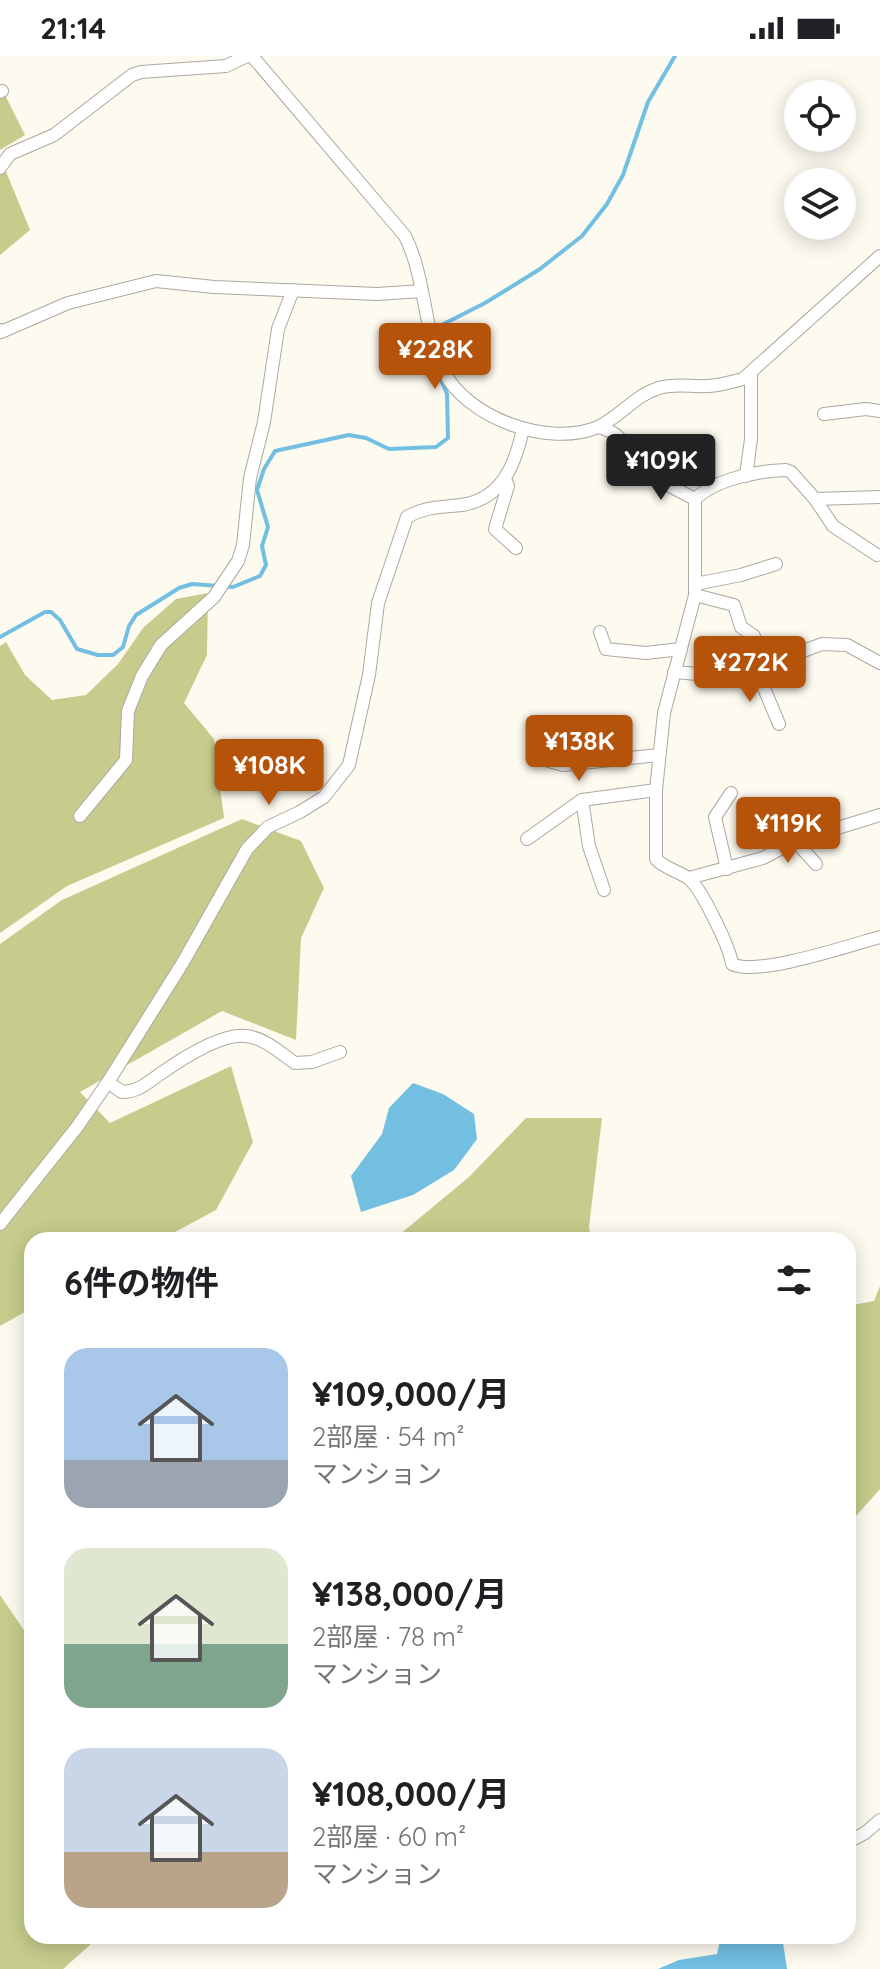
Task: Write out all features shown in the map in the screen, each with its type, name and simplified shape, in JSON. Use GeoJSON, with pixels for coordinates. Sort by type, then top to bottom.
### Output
{"type":"FeatureCollection","features":[{"type":"Feature","properties":{"kind":"street"},"geometry":{"type":"LineString","coordinates":[[0,168],[10,154],[54,135],[132,75],[226,66],[250,56],[405,236],[413,252],[437,356],[455,388],[470,403],[523,429],[561,433],[598,427],[611,430],[628,445],[635,461],[657,480],[695,499]]}},
{"type":"Feature","properties":{"kind":"street"},"geometry":{"type":"LineString","coordinates":[[598,427],[649,391],[676,384],[714,386],[743,379],[880,256]]}},
{"type":"Feature","properties":{"kind":"street"},"geometry":{"type":"LineString","coordinates":[[0,330],[68,303],[156,281],[214,287],[377,294],[422,291]]}},
{"type":"Feature","properties":{"kind":"street"},"geometry":{"type":"LineString","coordinates":[[80,816],[126,760],[128,711],[142,676],[161,645],[214,597],[238,561],[278,329],[293,290]]}},
{"type":"Feature","properties":{"kind":"street"},"geometry":{"type":"LineString","coordinates":[[746,476],[751,439],[751,374]]}},
{"type":"Feature","properties":{"kind":"street"},"geometry":{"type":"LineString","coordinates":[[824,414],[866,409],[880,411]]}},
{"type":"Feature","properties":{"kind":"street"},"geometry":{"type":"LineString","coordinates":[[0,1224],[77,1127],[108,1082],[182,964],[247,849],[268,827],[324,797],[349,765],[369,675],[378,603],[407,517],[419,510],[483,499],[505,479],[516,458],[523,429]]}},
{"type":"Feature","properties":{"kind":"street"},"geometry":{"type":"LineString","coordinates":[[877,555],[833,526],[791,472],[778,470],[746,476],[705,489],[695,499],[695,589],[664,713],[656,790],[656,859],[658,863],[689,878],[718,926],[732,964],[737,967],[768,965],[811,956],[880,937]]}},
{"type":"Feature","properties":{"kind":"street"},"geometry":{"type":"LineString","coordinates":[[505,479],[508,486],[495,529],[516,548]]}},
{"type":"Feature","properties":{"kind":"street"},"geometry":{"type":"LineString","coordinates":[[815,499],[880,497]]}},
{"type":"Feature","properties":{"kind":"street"},"geometry":{"type":"LineString","coordinates":[[695,589],[776,564]]}},
{"type":"Feature","properties":{"kind":"street"},"geometry":{"type":"LineString","coordinates":[[695,589],[734,605],[741,627],[754,636]]}},
{"type":"Feature","properties":{"kind":"street"},"geometry":{"type":"LineString","coordinates":[[600,632],[606,649],[646,653],[681,649]]}},
{"type":"Feature","properties":{"kind":"street"},"geometry":{"type":"LineString","coordinates":[[674,672],[709,675],[736,666],[756,669],[822,644],[847,645],[880,663]]}},
{"type":"Feature","properties":{"kind":"street"},"geometry":{"type":"LineString","coordinates":[[756,669],[779,724]]}},
{"type":"Feature","properties":{"kind":"street"},"geometry":{"type":"LineString","coordinates":[[537,743],[549,761],[563,765],[659,755]]}},
{"type":"Feature","properties":{"kind":"street"},"geometry":{"type":"LineString","coordinates":[[527,839],[582,800],[656,790]]}},
{"type":"Feature","properties":{"kind":"street"},"geometry":{"type":"LineString","coordinates":[[727,869],[715,817],[731,793]]}},
{"type":"Feature","properties":{"kind":"street"},"geometry":{"type":"LineString","coordinates":[[582,800],[589,846],[604,890]]}},
{"type":"Feature","properties":{"kind":"street"},"geometry":{"type":"LineString","coordinates":[[689,878],[763,858],[795,841],[880,815]]}},
{"type":"Feature","properties":{"kind":"street"},"geometry":{"type":"LineString","coordinates":[[787,819],[795,841],[816,864]]}},
{"type":"Feature","properties":{"kind":"street"},"geometry":{"type":"LineString","coordinates":[[108,1082],[122,1092],[137,1091],[164,1071],[227,1037],[247,1036],[267,1043],[295,1063],[312,1062],[340,1052]]}},
{"type":"Feature","properties":{"kind":"street"},"geometry":{"type":"LineString","coordinates":[[856,1838],[880,1820]]}},
{"type":"Feature","properties":{"kind":"green space"},"geometry":{"type":"Polygon","coordinates":[[[0,85],[25,135],[0,150],[0,85]]]}},
{"type":"Feature","properties":{"kind":"green space"},"geometry":{"type":"Polygon","coordinates":[[[0,157],[30,230],[0,255],[0,157]]]}},
{"type":"Feature","properties":{"kind":"green space"},"geometry":{"type":"Polygon","coordinates":[[[208,593],[207,655],[184,703],[214,739],[224,818],[67,886],[0,933],[0,646],[6,642],[25,675],[52,700],[86,695],[118,664],[143,628],[176,599],[208,593]]]}},
{"type":"Feature","properties":{"kind":"green space"},"geometry":{"type":"Polygon","coordinates":[[[242,819],[301,841],[324,888],[301,938],[296,1040],[222,1011],[80,1092],[110,1123],[231,1066],[253,1142],[216,1210],[175,1232],[24,1232],[24,1312],[0,1326],[0,944],[62,900],[242,819]]]}},
{"type":"Feature","properties":{"kind":"green space"},"geometry":{"type":"Polygon","coordinates":[[[526,1118],[602,1118],[590,1232],[403,1232],[469,1177],[526,1118]]]}},
{"type":"Feature","properties":{"kind":"green space"},"geometry":{"type":"Polygon","coordinates":[[[880,1286],[880,1489],[856,1516],[856,1304],[874,1301],[880,1286]]]}},
{"type":"Feature","properties":{"kind":"green space"},"geometry":{"type":"Polygon","coordinates":[[[0,1595],[24,1630],[24,1944],[91,1944],[63,1969],[0,1969],[0,1595]]]}},
{"type":"Feature","properties":{"kind":"water"},"geometry":{"type":"Polygon","coordinates":[[[413,1083],[443,1094],[474,1114],[477,1139],[454,1170],[413,1195],[361,1212],[351,1176],[382,1134],[389,1108],[413,1083]]]}},
{"type":"Feature","properties":{"kind":"water"},"geometry":{"type":"Polygon","coordinates":[[[719,1944],[783,1944],[787,1969],[658,1969],[679,1960],[717,1954],[719,1944]]]}},
{"type":"Feature","properties":{"kind":"waterway"},"geometry":{"type":"LineString","coordinates":[[433,360],[422,335],[485,303],[540,269],[582,236],[607,204],[623,175],[648,102],[675,56]]}},
{"type":"Feature","properties":{"kind":"waterway"},"geometry":{"type":"LineString","coordinates":[[0,637],[45,612],[51,612],[60,620],[77,649],[98,655],[113,655],[123,647],[136,615],[179,588],[192,584],[233,587],[260,576],[266,565],[262,546],[268,527],[257,490],[264,469],[275,451],[349,435],[366,438],[389,449],[436,447],[448,438],[447,394],[438,372]]}}]}
